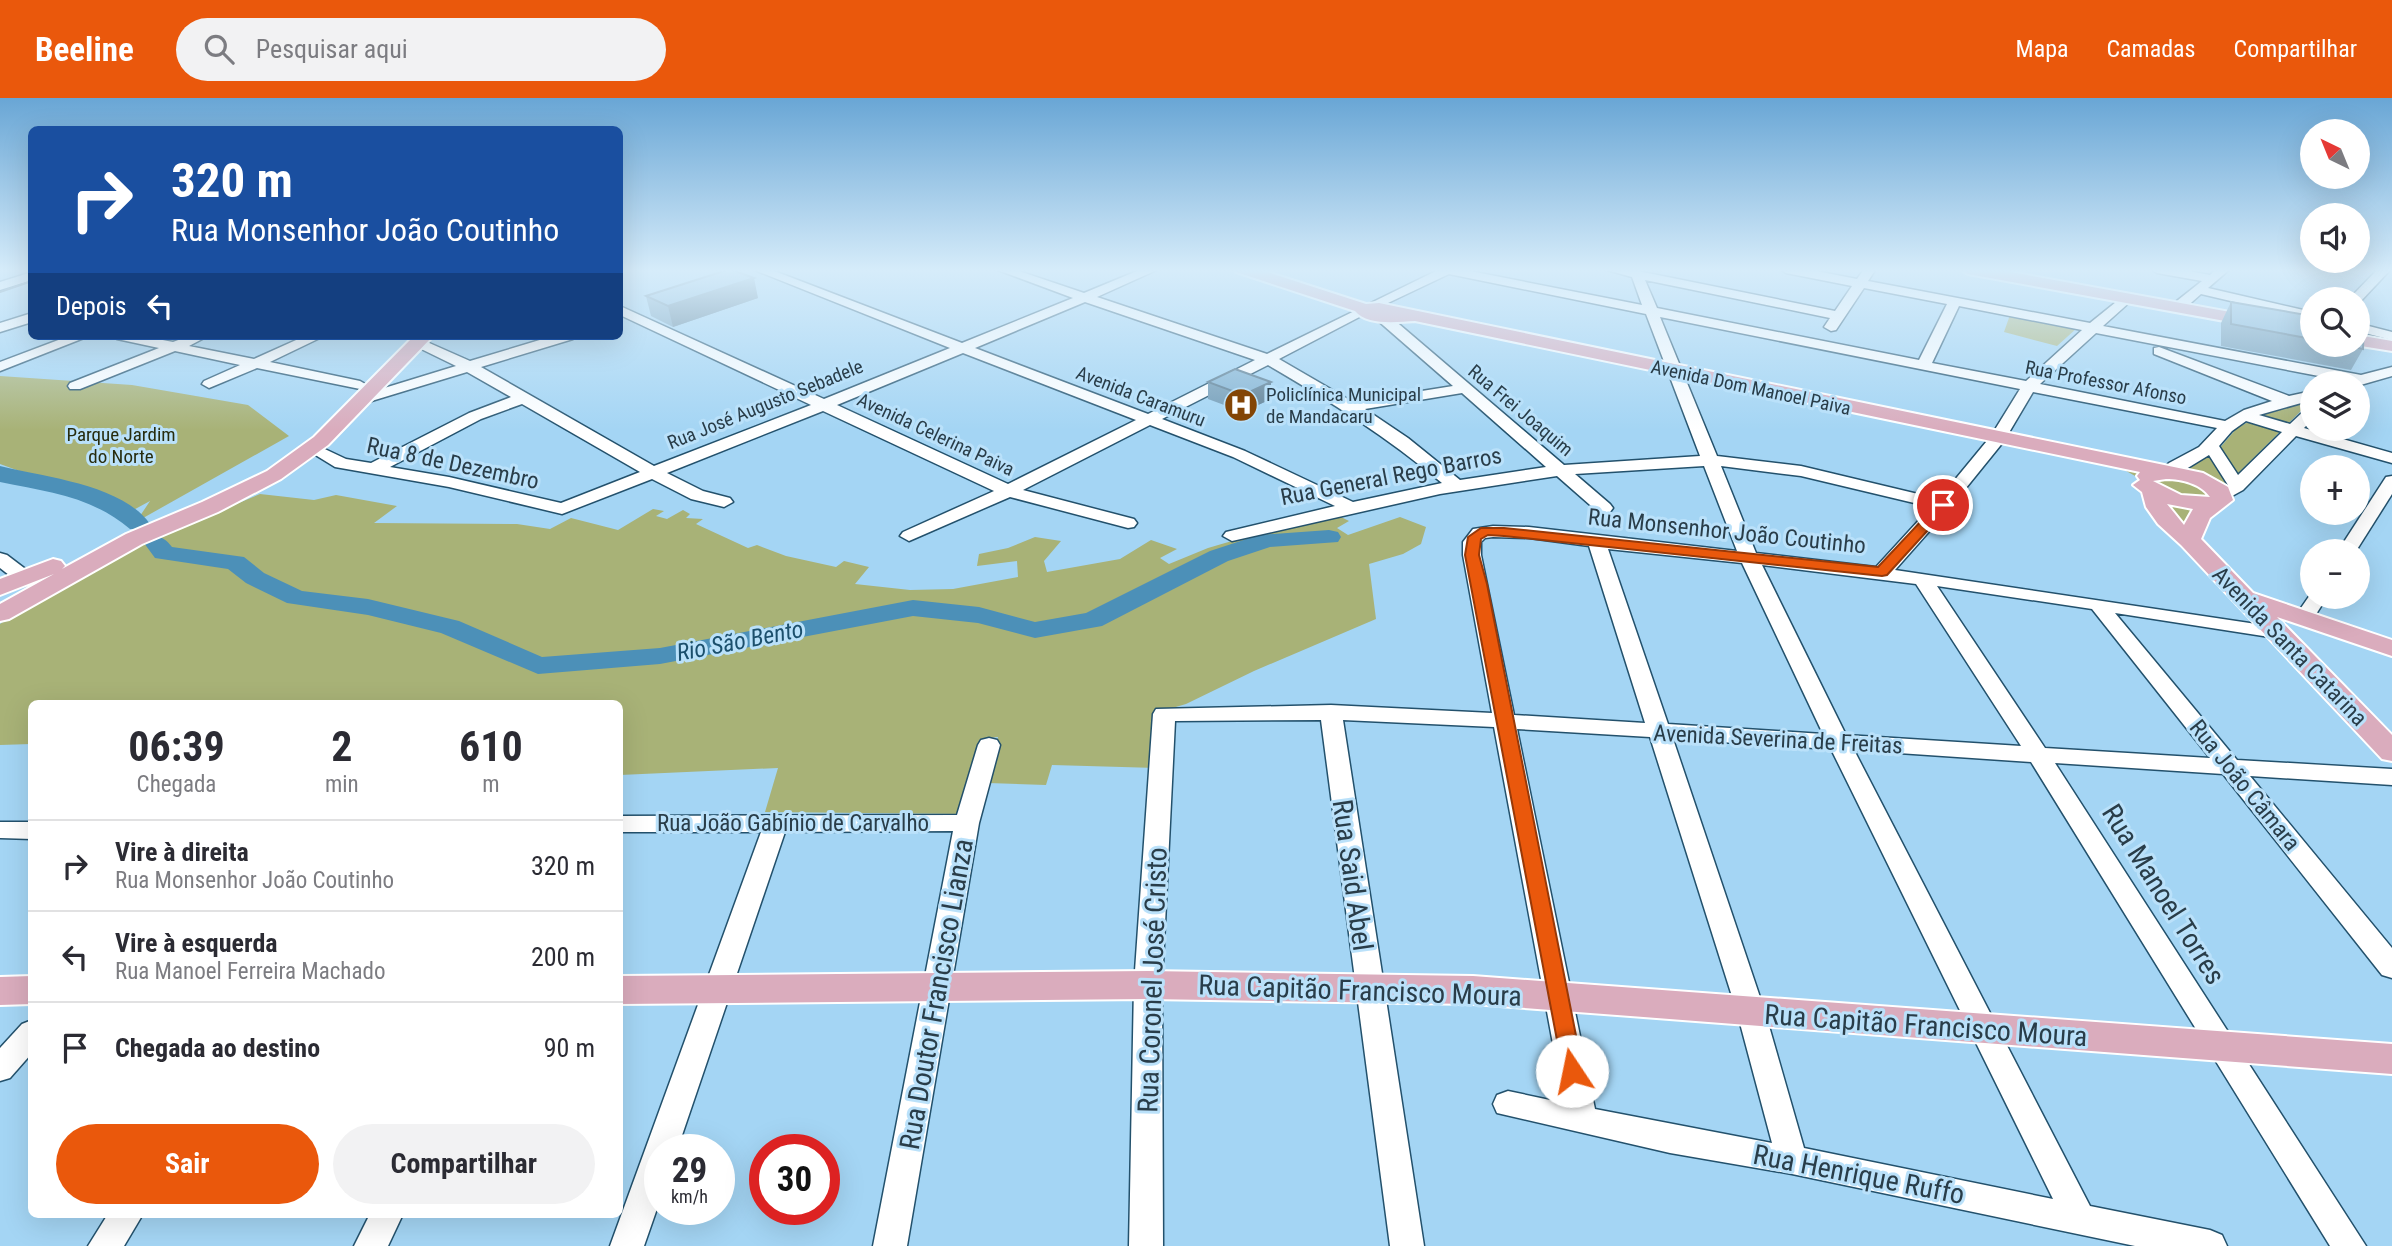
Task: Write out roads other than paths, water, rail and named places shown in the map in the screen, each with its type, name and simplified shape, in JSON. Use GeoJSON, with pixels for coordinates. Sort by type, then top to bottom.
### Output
{"type":"FeatureCollection","features":[{"type":"Feature","properties":{"kind":"main road","name":"Avenida Dom Manoel Paiva"},"geometry":{"type":"LineString","coordinates":[[1445,323],[2089,457],[2158,481]]}},
{"type":"Feature","properties":{"kind":"main road"},"geometry":{"type":"LineString","coordinates":[[2261,323],[2300,330]]}},
{"type":"Feature","properties":{"kind":"main road"},"geometry":{"type":"LineString","coordinates":[[12,590],[253,487],[312,448],[400,346],[400,340]]}},
{"type":"Feature","properties":{"kind":"main road"},"geometry":{"type":"LineString","coordinates":[[0,614],[12,590],[240,485],[285,458],[420,340]]}},
{"type":"Feature","properties":{"kind":"main road"},"geometry":{"type":"LineString","coordinates":[[2370,342],[2392,346]]}},
{"type":"Feature","properties":{"kind":"main road"},"geometry":{"type":"LineString","coordinates":[[2158,481],[2177,502],[2225,496]]}},
{"type":"Feature","properties":{"kind":"main road","name":"Avenida Santa Catarina"},"geometry":{"type":"LineString","coordinates":[[2158,481],[2154,499],[2164,519],[2189,540],[2392,752]]}},
{"type":"Feature","properties":{"kind":"main road"},"geometry":{"type":"LineString","coordinates":[[2189,540],[2197,518],[2225,496]]}},
{"type":"Feature","properties":{"kind":"main road"},"geometry":{"type":"LineString","coordinates":[[2244,598],[2392,649]]}},
{"type":"Feature","properties":{"kind":"main road","name":"Rua Capitão Francisco Moura"},"geometry":{"type":"LineString","coordinates":[[623,989],[1148,985],[1369,986],[1473,990],[2392,1059]]}},
{"type":"Feature","properties":{"kind":"main road"},"geometry":{"type":"LineString","coordinates":[[0,991],[28,990]]}},
{"type":"Feature","properties":{"kind":"street","name":"Avenida Celerina Paiva"},"geometry":{"type":"LineString","coordinates":[[641,323],[1008,491],[1128,523]]}},
{"type":"Feature","properties":{"kind":"street","name":"Avenida Caramuru"},"geometry":{"type":"LineString","coordinates":[[901,323],[1289,476],[1349,507]]}},
{"type":"Feature","properties":{"kind":"street","name":"Rua José Augusto Sebadele"},"geometry":{"type":"LineString","coordinates":[[586,500],[1023,323]]}},
{"type":"Feature","properties":{"kind":"street"},"geometry":{"type":"LineString","coordinates":[[1161,323],[1270,360],[1351,407],[1423,456],[1456,486]]}},
{"type":"Feature","properties":{"kind":"street"},"geometry":{"type":"LineString","coordinates":[[909,536],[1008,491],[1343,323]]}},
{"type":"Feature","properties":{"kind":"street","name":"Rua Frei Joaquim"},"geometry":{"type":"LineString","coordinates":[[1390,323],[1604,508]]}},
{"type":"Feature","properties":{"kind":"street"},"geometry":{"type":"LineString","coordinates":[[1655,323],[1749,558],[1982,1029],[2080,1219]]}},
{"type":"Feature","properties":{"kind":"street","name":"Rua Professor Afonso"},"geometry":{"type":"LineString","coordinates":[[1710,323],[2228,426]]}},
{"type":"Feature","properties":{"kind":"street"},"geometry":{"type":"LineString","coordinates":[[1820,344],[1834,323]]}},
{"type":"Feature","properties":{"kind":"street"},"geometry":{"type":"LineString","coordinates":[[1924,365],[1944,323]]}},
{"type":"Feature","properties":{"kind":"street"},"geometry":{"type":"LineString","coordinates":[[2062,323],[2303,371]]}},
{"type":"Feature","properties":{"kind":"street"},"geometry":{"type":"LineString","coordinates":[[1882,572],[1943,505],[1998,438],[2029,386],[2097,323]]}},
{"type":"Feature","properties":{"kind":"street"},"geometry":{"type":"LineString","coordinates":[[2370,330],[2392,336]]}},
{"type":"Feature","properties":{"kind":"street"},"geometry":{"type":"LineString","coordinates":[[2111,332],[2287,401]]}},
{"type":"Feature","properties":{"kind":"street"},"geometry":{"type":"LineString","coordinates":[[0,367],[71,340]]}},
{"type":"Feature","properties":{"kind":"street"},"geometry":{"type":"LineString","coordinates":[[139,340],[254,363],[360,393],[470,368],[556,340]]}},
{"type":"Feature","properties":{"kind":"street"},"geometry":{"type":"LineString","coordinates":[[75,386],[192,340]]}},
{"type":"Feature","properties":{"kind":"street"},"geometry":{"type":"LineString","coordinates":[[209,384],[308,340]]}},
{"type":"Feature","properties":{"kind":"street"},"geometry":{"type":"LineString","coordinates":[[423,340],[681,488],[724,502]]}},
{"type":"Feature","properties":{"kind":"street"},"geometry":{"type":"LineString","coordinates":[[2370,378],[2392,371]]}},
{"type":"Feature","properties":{"kind":"street"},"geometry":{"type":"LineString","coordinates":[[1351,407],[1465,388]]}},
{"type":"Feature","properties":{"kind":"street"},"geometry":{"type":"LineString","coordinates":[[373,468],[475,416],[523,398]]}},
{"type":"Feature","properties":{"kind":"street"},"geometry":{"type":"LineString","coordinates":[[2158,481],[2172,467],[2211,446],[2228,426],[2245,416],[2300,398]]}},
{"type":"Feature","properties":{"kind":"street"},"geometry":{"type":"LineString","coordinates":[[2245,416],[2392,458]]}},
{"type":"Feature","properties":{"kind":"street"},"geometry":{"type":"LineString","coordinates":[[2211,446],[2225,496],[2300,422]]}},
{"type":"Feature","properties":{"kind":"street","name":"Rua 8 de Dezembro"},"geometry":{"type":"LineString","coordinates":[[312,448],[341,463],[449,482],[556,509],[586,500]]}},
{"type":"Feature","properties":{"kind":"street","name":"Rua General Rego Barros"},"geometry":{"type":"LineString","coordinates":[[1232,536],[1349,507],[1561,468],[1712,461],[1810,473],[1943,505]]}},
{"type":"Feature","properties":{"kind":"street"},"geometry":{"type":"LineString","coordinates":[[2355,539],[2392,481]]}},
{"type":"Feature","properties":{"kind":"street","name":"Rua Monsenhor João Coutinho"},"geometry":{"type":"LineString","coordinates":[[1506,721],[1472,555],[1472,542],[1479,533],[1504,532],[1882,572],[2276,632]]}},
{"type":"Feature","properties":{"kind":"street"},"geometry":{"type":"LineString","coordinates":[[1597,543],[1751,1012],[1792,1160]]}},
{"type":"Feature","properties":{"kind":"street"},"geometry":{"type":"LineString","coordinates":[[0,559],[12,590]]}},
{"type":"Feature","properties":{"kind":"street","name":"Rua Manoel Torres"},"geometry":{"type":"LineString","coordinates":[[1922,579],[2038,755],[2349,1246]]}},
{"type":"Feature","properties":{"kind":"street","name":"Rua João Câmara"},"geometry":{"type":"LineString","coordinates":[[2098,604],[2392,967]]}},
{"type":"Feature","properties":{"kind":"street"},"geometry":{"type":"LineString","coordinates":[[2304,618],[2310,609]]}},
{"type":"Feature","properties":{"kind":"street","name":"Avenida Severina de Freitas"},"geometry":{"type":"LineString","coordinates":[[1164,714],[1331,712],[2392,777]]}},
{"type":"Feature","properties":{"kind":"street","name":"Rua Said Abel"},"geometry":{"type":"LineString","coordinates":[[1331,712],[1407,1246]]}},
{"type":"Feature","properties":{"kind":"street","name":"Rua Coronel José Cristo"},"geometry":{"type":"LineString","coordinates":[[1146,1246],[1148,985],[1164,714]]}},
{"type":"Feature","properties":{"kind":"street"},"geometry":{"type":"LineString","coordinates":[[1506,721],[1582,1120]]}},
{"type":"Feature","properties":{"kind":"street","name":"Rua Doutor Francisco Lianza"},"geometry":{"type":"LineString","coordinates":[[890,1246],[935,987],[967,823],[989,745]]}},
{"type":"Feature","properties":{"kind":"street"},"geometry":{"type":"LineString","coordinates":[[666,1134],[776,823]]}},
{"type":"Feature","properties":{"kind":"street","name":"Rua João Gabínio de Carvalho"},"geometry":{"type":"LineString","coordinates":[[623,824],[967,823]]}},
{"type":"Feature","properties":{"kind":"street"},"geometry":{"type":"LineString","coordinates":[[0,1069],[28,1037]]}},
{"type":"Feature","properties":{"kind":"street","name":"Rua Henrique Ruffo"},"geometry":{"type":"LineString","coordinates":[[1508,1104],[1670,1139],[1792,1160],[2210,1246]]}},
{"type":"Feature","properties":{"kind":"street"},"geometry":{"type":"LineString","coordinates":[[627,1246],[644,1198]]}},
{"type":"Feature","properties":{"kind":"street"},"geometry":{"type":"LineString","coordinates":[[105,1246],[124,1218]]}},
{"type":"Feature","properties":{"kind":"street"},"geometry":{"type":"LineString","coordinates":[[371,1246],[385,1218]]}},
{"type":"Feature","properties":{"kind":"waterway"},"geometry":{"type":"LineString","coordinates":[[0,473],[3,476],[75,490],[92,496],[124,512],[138,524]]}},
{"type":"Feature","properties":{"kind":"waterway","name":"Rio São Bento"},"geometry":{"type":"LineString","coordinates":[[156,543],[164,553],[235,562],[255,578],[296,598],[368,607],[450,627],[538,666],[660,656],[913,608],[979,615],[1035,630],[1093,620],[1219,556],[1268,540],[1329,537]]}},
{"type":"Feature","properties":{"kind":"place","name":"Policlínica Municipal de Mandacaru"},"geometry":{"type":"Point","coordinates":[1241,405]}},
{"type":"Feature","properties":{"kind":"park label","name":"Parque Jardim do Norte"},"geometry":{"type":"Point","coordinates":[121,445]}}]}
